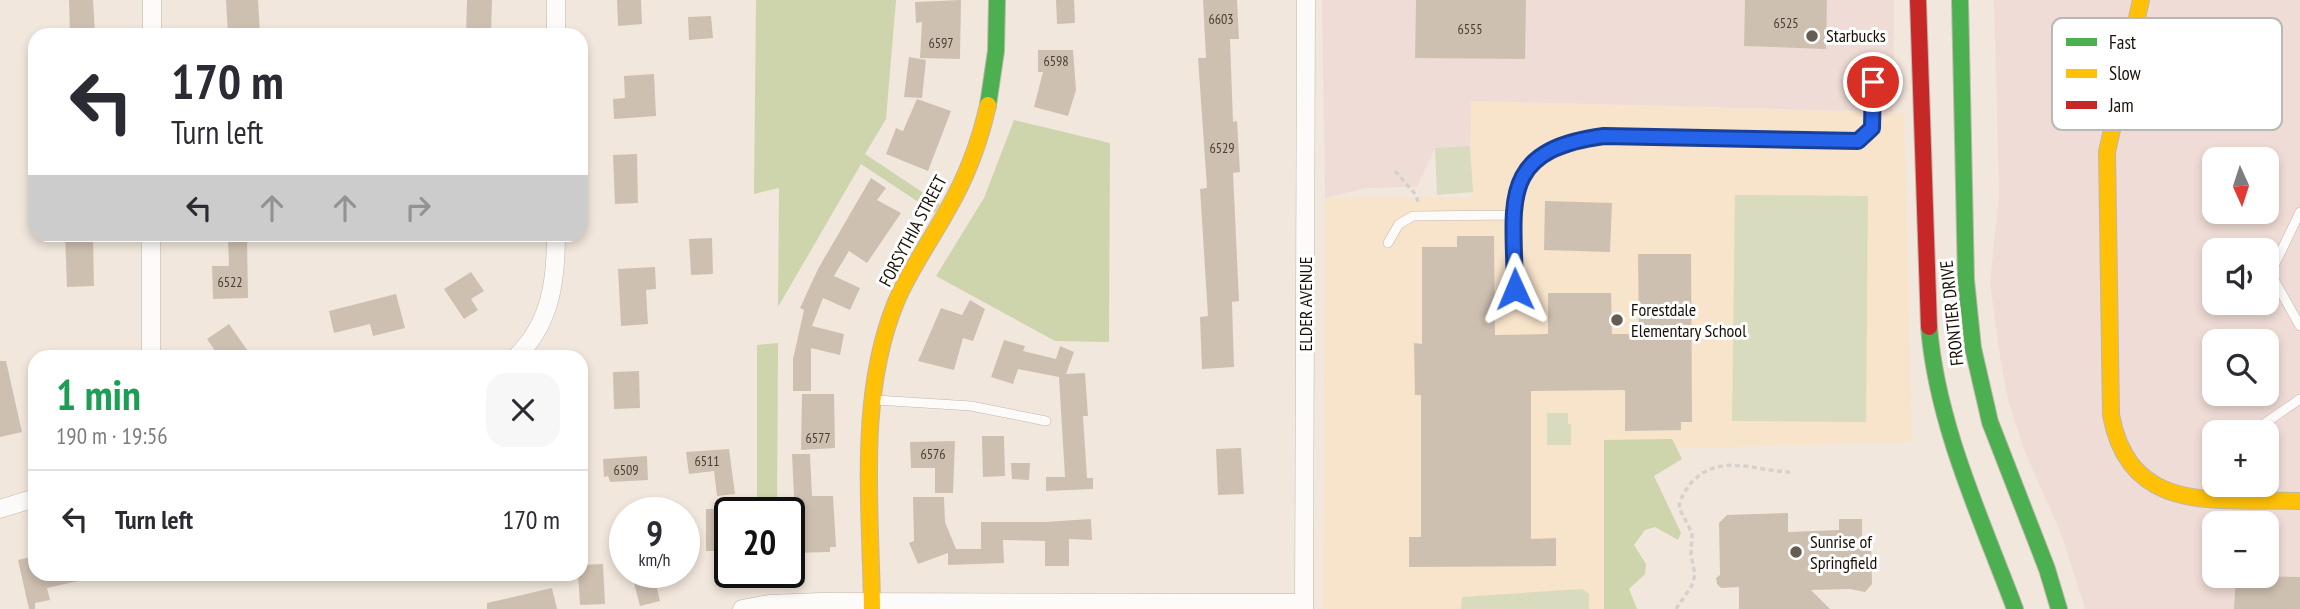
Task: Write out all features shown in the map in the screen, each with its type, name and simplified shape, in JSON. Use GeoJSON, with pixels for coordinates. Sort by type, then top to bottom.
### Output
{"type":"FeatureCollection","features":[{"type":"Feature","properties":{"kind":"street"},"geometry":{"type":"LineString","coordinates":[[152,0],[152,28]]}},
{"type":"Feature","properties":{"kind":"street"},"geometry":{"type":"LineString","coordinates":[[556,0],[556,28]]}},
{"type":"Feature","properties":{"kind":"street","name":"FORSYTHIA STREET"},"geometry":{"type":"LineString","coordinates":[[872,605],[874,400],[881,350],[896,303],[921,250],[955,196],[984,128],[996,74],[997,0]]}},
{"type":"Feature","properties":{"kind":"street","name":"ELDER AVENUE"},"geometry":{"type":"LineString","coordinates":[[1304,606],[1306,0]]}},
{"type":"Feature","properties":{"kind":"street","name":"FRONTIER DRIVE"},"geometry":{"type":"LineString","coordinates":[[1918,0],[1924,269],[1931,355],[1950,434],[2015,609]]}},
{"type":"Feature","properties":{"kind":"street","name":"FRONTIER DRIVE"},"geometry":{"type":"LineString","coordinates":[[1960,0],[1966,280],[1973,348],[1990,422],[2047,569],[2059,609]]}},
{"type":"Feature","properties":{"kind":"street"},"geometry":{"type":"LineString","coordinates":[[2137,18],[2141,0]]}},
{"type":"Feature","properties":{"kind":"street"},"geometry":{"type":"LineString","coordinates":[[2112,130],[2107,152],[2113,428],[2116,446],[2125,463],[2141,478],[2175,494],[2300,501]]}},
{"type":"Feature","properties":{"kind":"street"},"geometry":{"type":"LineString","coordinates":[[151,242],[151,350]]}},
{"type":"Feature","properties":{"kind":"street"},"geometry":{"type":"LineString","coordinates":[[523,350],[532,342],[550,300],[555,242]]}},
{"type":"Feature","properties":{"kind":"street"},"geometry":{"type":"LineString","coordinates":[[0,509],[28,500]]}},
{"type":"Feature","properties":{"kind":"street"},"geometry":{"type":"LineString","coordinates":[[742,609],[769,604],[1304,606]]}},
{"type":"Feature","properties":{"kind":"lane"},"geometry":{"type":"LineString","coordinates":[[1515,289],[1518,181],[1524,172],[1544,155],[1584,139],[1604,136],[1858,141],[1872,128],[1873,82]]}},
{"type":"Feature","properties":{"kind":"lane"},"geometry":{"type":"LineString","coordinates":[[2300,212],[2273,268],[2273,278],[2300,326]]}},
{"type":"Feature","properties":{"kind":"lane"},"geometry":{"type":"LineString","coordinates":[[1388,243],[1399,223],[1420,215],[1515,215]]}},
{"type":"Feature","properties":{"kind":"lane"},"geometry":{"type":"LineString","coordinates":[[2269,420],[2300,398]]}},
{"type":"Feature","properties":{"kind":"lane"},"geometry":{"type":"LineString","coordinates":[[874,400],[971,406],[1046,421]]}},
{"type":"Feature","properties":{"kind":"path"},"geometry":{"type":"LineString","coordinates":[[1395,172],[1416,195],[1420,215]]}},
{"type":"Feature","properties":{"kind":"path"},"geometry":{"type":"LineString","coordinates":[[1676,609],[1691,587],[1695,575],[1692,533],[1679,508],[1686,490],[1706,470],[1723,465],[1790,472]]}},
{"type":"Feature","properties":{"kind":"shaded area"},"geometry":{"type":"Polygon","coordinates":[[[1322,0],[1894,0],[1893,112],[1472,101],[1470,146],[1435,148],[1417,187],[1367,188],[1325,198],[1322,0]]]}},
{"type":"Feature","properties":{"kind":"shaded area"},"geometry":{"type":"Polygon","coordinates":[[[1994,0],[2300,0],[2300,609],[2085,609],[2062,536],[2024,450],[2008,400],[1990,282],[1999,197],[1994,0]]]}},
{"type":"Feature","properties":{"kind":"shaded area","name":"Forestdale Elementary School"},"geometry":{"type":"Polygon","coordinates":[[[1471,101],[1904,113],[1912,442],[1614,450],[1616,609],[1323,609],[1325,198],[1471,197],[1471,101]]]}},
{"type":"Feature","properties":{"kind":"green space"},"geometry":{"type":"Polygon","coordinates":[[[756,0],[896,0],[886,119],[865,154],[940,204],[935,213],[861,164],[778,307],[779,188],[754,194],[756,0]]]}},
{"type":"Feature","properties":{"kind":"green space"},"geometry":{"type":"Polygon","coordinates":[[[1014,120],[1110,143],[1109,342],[1055,341],[936,276],[984,198],[1014,120]]]}},
{"type":"Feature","properties":{"kind":"green space"},"geometry":{"type":"Polygon","coordinates":[[[1470,146],[1473,192],[1437,195],[1435,148],[1470,146]]]}},
{"type":"Feature","properties":{"kind":"green space"},"geometry":{"type":"Polygon","coordinates":[[[1735,195],[1868,196],[1866,422],[1732,421],[1735,195]]]}},
{"type":"Feature","properties":{"kind":"green space"},"geometry":{"type":"Polygon","coordinates":[[[778,343],[777,497],[757,497],[757,345],[778,343]]]}},
{"type":"Feature","properties":{"kind":"green space"},"geometry":{"type":"Polygon","coordinates":[[[1547,413],[1568,413],[1571,445],[1547,445],[1547,413]]]}},
{"type":"Feature","properties":{"kind":"green space"},"geometry":{"type":"Polygon","coordinates":[[[1672,439],[1682,459],[1654,476],[1681,533],[1678,540],[1655,527],[1645,530],[1634,545],[1646,564],[1645,574],[1629,589],[1637,609],[1604,609],[1604,440],[1672,439]]]}},
{"type":"Feature","properties":{"kind":"green space"},"geometry":{"type":"Polygon","coordinates":[[[1582,589],[1589,594],[1589,609],[1461,609],[1462,597],[1582,589]]]}},
{"type":"Feature","properties":{"kind":"building"},"geometry":{"type":"Polygon","coordinates":[[[69,0],[93,0],[95,28],[70,28],[69,0]]]}},
{"type":"Feature","properties":{"kind":"building"},"geometry":{"type":"Polygon","coordinates":[[[226,0],[258,0],[260,28],[228,28],[226,0]]]}},
{"type":"Feature","properties":{"kind":"building"},"geometry":{"type":"Polygon","coordinates":[[[467,0],[492,0],[491,28],[466,28],[467,0]]]}},
{"type":"Feature","properties":{"kind":"building"},"geometry":{"type":"Polygon","coordinates":[[[617,0],[641,0],[642,24],[618,26],[617,0]]]}},
{"type":"Feature","properties":{"kind":"building"},"geometry":{"type":"Polygon","coordinates":[[[961,0],[960,59],[920,58],[922,22],[916,23],[915,2],[961,0]]]}},
{"type":"Feature","properties":{"kind":"building"},"geometry":{"type":"Polygon","coordinates":[[[1056,0],[1074,0],[1075,23],[1057,24],[1056,0]]]}},
{"type":"Feature","properties":{"kind":"building"},"geometry":{"type":"Polygon","coordinates":[[[1203,0],[1237,0],[1239,39],[1230,39],[1233,122],[1237,121],[1240,172],[1233,173],[1239,301],[1232,302],[1234,367],[1202,369],[1200,317],[1208,316],[1200,189],[1207,188],[1198,58],[1206,58],[1203,0]]]}},
{"type":"Feature","properties":{"kind":"building"},"geometry":{"type":"Polygon","coordinates":[[[1416,0],[1526,0],[1525,59],[1415,58],[1416,0]]]}},
{"type":"Feature","properties":{"kind":"building"},"geometry":{"type":"Polygon","coordinates":[[[1745,0],[1827,0],[1826,49],[1744,46],[1745,0]]]}},
{"type":"Feature","properties":{"kind":"building"},"geometry":{"type":"Polygon","coordinates":[[[711,16],[713,38],[689,40],[688,17],[711,16]]]}},
{"type":"Feature","properties":{"kind":"building"},"geometry":{"type":"Polygon","coordinates":[[[1038,50],[1073,50],[1076,90],[1068,116],[1034,107],[1043,72],[1038,72],[1038,50]]]}},
{"type":"Feature","properties":{"kind":"building"},"geometry":{"type":"Polygon","coordinates":[[[909,57],[926,60],[922,98],[904,97],[909,57]]]}},
{"type":"Feature","properties":{"kind":"building"},"geometry":{"type":"Polygon","coordinates":[[[654,74],[656,116],[614,119],[613,99],[625,98],[624,76],[654,74]]]}},
{"type":"Feature","properties":{"kind":"building"},"geometry":{"type":"Polygon","coordinates":[[[917,99],[951,111],[928,171],[886,154],[896,128],[903,131],[917,99]]]}},
{"type":"Feature","properties":{"kind":"building"},"geometry":{"type":"Polygon","coordinates":[[[637,154],[638,203],[615,204],[613,155],[637,154]]]}},
{"type":"Feature","properties":{"kind":"building"},"geometry":{"type":"Polygon","coordinates":[[[871,178],[886,188],[877,200],[901,213],[867,263],[849,251],[834,276],[860,288],[850,310],[823,298],[812,326],[844,334],[840,355],[811,348],[811,391],[793,391],[793,359],[804,310],[800,308],[818,269],[871,178]]]}},
{"type":"Feature","properties":{"kind":"building"},"geometry":{"type":"Polygon","coordinates":[[[1545,201],[1612,203],[1610,252],[1544,250],[1545,201]]]}},
{"type":"Feature","properties":{"kind":"building"},"geometry":{"type":"Polygon","coordinates":[[[1457,236],[1494,236],[1495,335],[1548,334],[1548,293],[1611,293],[1612,334],[1639,334],[1638,254],[1691,254],[1692,422],[1681,422],[1681,430],[1625,431],[1625,390],[1531,391],[1531,539],[1556,538],[1556,566],[1409,567],[1409,537],[1421,537],[1421,395],[1415,395],[1414,343],[1422,344],[1422,247],[1457,247],[1457,236]]]}},
{"type":"Feature","properties":{"kind":"building"},"geometry":{"type":"Polygon","coordinates":[[[712,238],[713,274],[691,275],[689,239],[712,238]]]}},
{"type":"Feature","properties":{"kind":"building"},"geometry":{"type":"Polygon","coordinates":[[[65,242],[93,242],[94,286],[67,287],[65,242]]]}},
{"type":"Feature","properties":{"kind":"building"},"geometry":{"type":"Polygon","coordinates":[[[228,242],[247,242],[248,298],[213,299],[212,266],[229,266],[228,242]]]}},
{"type":"Feature","properties":{"kind":"building"},"geometry":{"type":"Polygon","coordinates":[[[655,267],[656,289],[646,290],[648,324],[621,326],[618,269],[655,267]]]}},
{"type":"Feature","properties":{"kind":"building"},"geometry":{"type":"Polygon","coordinates":[[[471,272],[484,291],[471,299],[478,310],[464,319],[444,289],[471,272]]]}},
{"type":"Feature","properties":{"kind":"building"},"geometry":{"type":"Polygon","coordinates":[[[396,294],[405,328],[373,336],[370,324],[334,333],[329,311],[396,294]]]}},
{"type":"Feature","properties":{"kind":"building"},"geometry":{"type":"Polygon","coordinates":[[[970,300],[985,309],[973,341],[963,338],[954,370],[918,361],[941,308],[962,315],[970,300]]]}},
{"type":"Feature","properties":{"kind":"building"},"geometry":{"type":"Polygon","coordinates":[[[229,324],[247,350],[214,350],[207,339],[229,324]]]}},
{"type":"Feature","properties":{"kind":"building"},"geometry":{"type":"Polygon","coordinates":[[[1004,340],[1025,346],[1023,351],[1056,359],[1060,346],[1074,352],[1066,374],[1085,373],[1088,416],[1083,416],[1087,478],[1093,478],[1093,489],[1046,491],[1046,477],[1065,477],[1059,377],[1018,369],[1013,384],[991,377],[1004,340]]]}},
{"type":"Feature","properties":{"kind":"building"},"geometry":{"type":"Polygon","coordinates":[[[0,361],[6,361],[22,432],[0,437],[0,361]]]}},
{"type":"Feature","properties":{"kind":"building"},"geometry":{"type":"Polygon","coordinates":[[[639,371],[640,408],[614,409],[613,372],[639,371]]]}},
{"type":"Feature","properties":{"kind":"building"},"geometry":{"type":"Polygon","coordinates":[[[802,394],[834,394],[835,448],[801,450],[802,394]]]}},
{"type":"Feature","properties":{"kind":"building"},"geometry":{"type":"Polygon","coordinates":[[[982,436],[1004,436],[1005,476],[983,477],[982,436]]]}},
{"type":"Feature","properties":{"kind":"building"},"geometry":{"type":"Polygon","coordinates":[[[955,441],[953,493],[935,493],[935,468],[911,468],[910,442],[955,441]]]}},
{"type":"Feature","properties":{"kind":"building"},"geometry":{"type":"Polygon","coordinates":[[[1241,448],[1244,494],[1218,495],[1216,449],[1241,448]]]}},
{"type":"Feature","properties":{"kind":"building"},"geometry":{"type":"Polygon","coordinates":[[[729,449],[735,494],[717,496],[714,471],[689,474],[686,452],[729,449]]]}},
{"type":"Feature","properties":{"kind":"building"},"geometry":{"type":"Polygon","coordinates":[[[792,454],[810,454],[812,496],[833,496],[836,547],[830,547],[830,552],[805,553],[805,497],[794,497],[792,454]]]}},
{"type":"Feature","properties":{"kind":"building"},"geometry":{"type":"Polygon","coordinates":[[[647,456],[648,480],[610,482],[608,476],[604,477],[603,459],[647,456]]]}},
{"type":"Feature","properties":{"kind":"building"},"geometry":{"type":"Polygon","coordinates":[[[1011,463],[1030,463],[1029,480],[1012,479],[1011,463]]]}},
{"type":"Feature","properties":{"kind":"building"},"geometry":{"type":"Polygon","coordinates":[[[913,497],[944,497],[945,522],[956,549],[981,549],[981,522],[1091,519],[1092,540],[1069,539],[1069,566],[1045,566],[1045,541],[1003,540],[1004,563],[948,565],[948,553],[918,564],[909,543],[914,541],[913,497]]]}},
{"type":"Feature","properties":{"kind":"building"},"geometry":{"type":"Polygon","coordinates":[[[706,509],[714,509],[714,551],[706,551],[706,509]]]}},
{"type":"Feature","properties":{"kind":"building","name":"Sunrise of Springfield"},"geometry":{"type":"Polygon","coordinates":[[[1788,513],[1788,532],[1839,530],[1839,519],[1862,519],[1862,538],[1871,538],[1872,584],[1865,592],[1850,589],[1811,590],[1830,609],[1739,609],[1739,587],[1721,588],[1717,584],[1716,578],[1720,575],[1719,523],[1727,515],[1788,513]]]}},
{"type":"Feature","properties":{"kind":"building"},"geometry":{"type":"Polygon","coordinates":[[[28,558],[28,581],[78,581],[47,588],[50,600],[35,603],[35,609],[29,609],[18,560],[28,558]]]}},
{"type":"Feature","properties":{"kind":"building"},"geometry":{"type":"Polygon","coordinates":[[[603,564],[605,604],[580,605],[578,581],[588,581],[588,565],[603,564]]]}},
{"type":"Feature","properties":{"kind":"building"},"geometry":{"type":"Polygon","coordinates":[[[2279,577],[2300,577],[2300,609],[2234,609],[2235,588],[2279,588],[2279,577]]]}},
{"type":"Feature","properties":{"kind":"building"},"geometry":{"type":"Polygon","coordinates":[[[552,588],[557,609],[487,609],[487,603],[552,588]]]}},
{"type":"Feature","properties":{"kind":"building"},"geometry":{"type":"Polygon","coordinates":[[[635,588],[657,588],[660,601],[640,606],[635,588]]]}},
{"type":"Feature","properties":{"kind":"traffic: fast"},"geometry":{"type":"LineString","coordinates":[[988,105],[996,51],[997,0]]}},
{"type":"Feature","properties":{"kind":"traffic: fast"},"geometry":{"type":"LineString","coordinates":[[1960,0],[1966,280],[1973,348],[1990,422],[2047,569],[2059,609]]}},
{"type":"Feature","properties":{"kind":"traffic: fast"},"geometry":{"type":"LineString","coordinates":[[1929,327],[1941,400],[1951,435],[1962,471],[2015,609]]}},
{"type":"Feature","properties":{"kind":"traffic: slow"},"geometry":{"type":"LineString","coordinates":[[2137,18],[2141,0]]}},
{"type":"Feature","properties":{"kind":"traffic: slow"},"geometry":{"type":"LineString","coordinates":[[872,609],[869,454],[876,376],[884,338],[896,302],[967,171],[988,105]]}},
{"type":"Feature","properties":{"kind":"traffic: slow"},"geometry":{"type":"LineString","coordinates":[[2112,130],[2107,152],[2111,415],[2121,448],[2137,471],[2158,486],[2182,495],[2239,501],[2300,501]]}},
{"type":"Feature","properties":{"kind":"traffic: jam"},"geometry":{"type":"LineString","coordinates":[[1918,0],[1929,327]]}},
{"type":"Feature","properties":{"kind":"place","name":"Starbucks"},"geometry":{"type":"Point","coordinates":[1812,36]}},
{"type":"Feature","properties":{"kind":"place","name":"Forestdale Elementary School"},"geometry":{"type":"Point","coordinates":[1617,320]}},
{"type":"Feature","properties":{"kind":"place","name":"Sunrise of Springfield"},"geometry":{"type":"Point","coordinates":[1796,552]}},
{"type":"Feature","properties":{"kind":"route"},"geometry":{"type":"LineString","coordinates":[[1515,289],[1518,181],[1532,163],[1544,155],[1568,144],[1604,136],[1858,141],[1872,128],[1873,82]]}}]}
